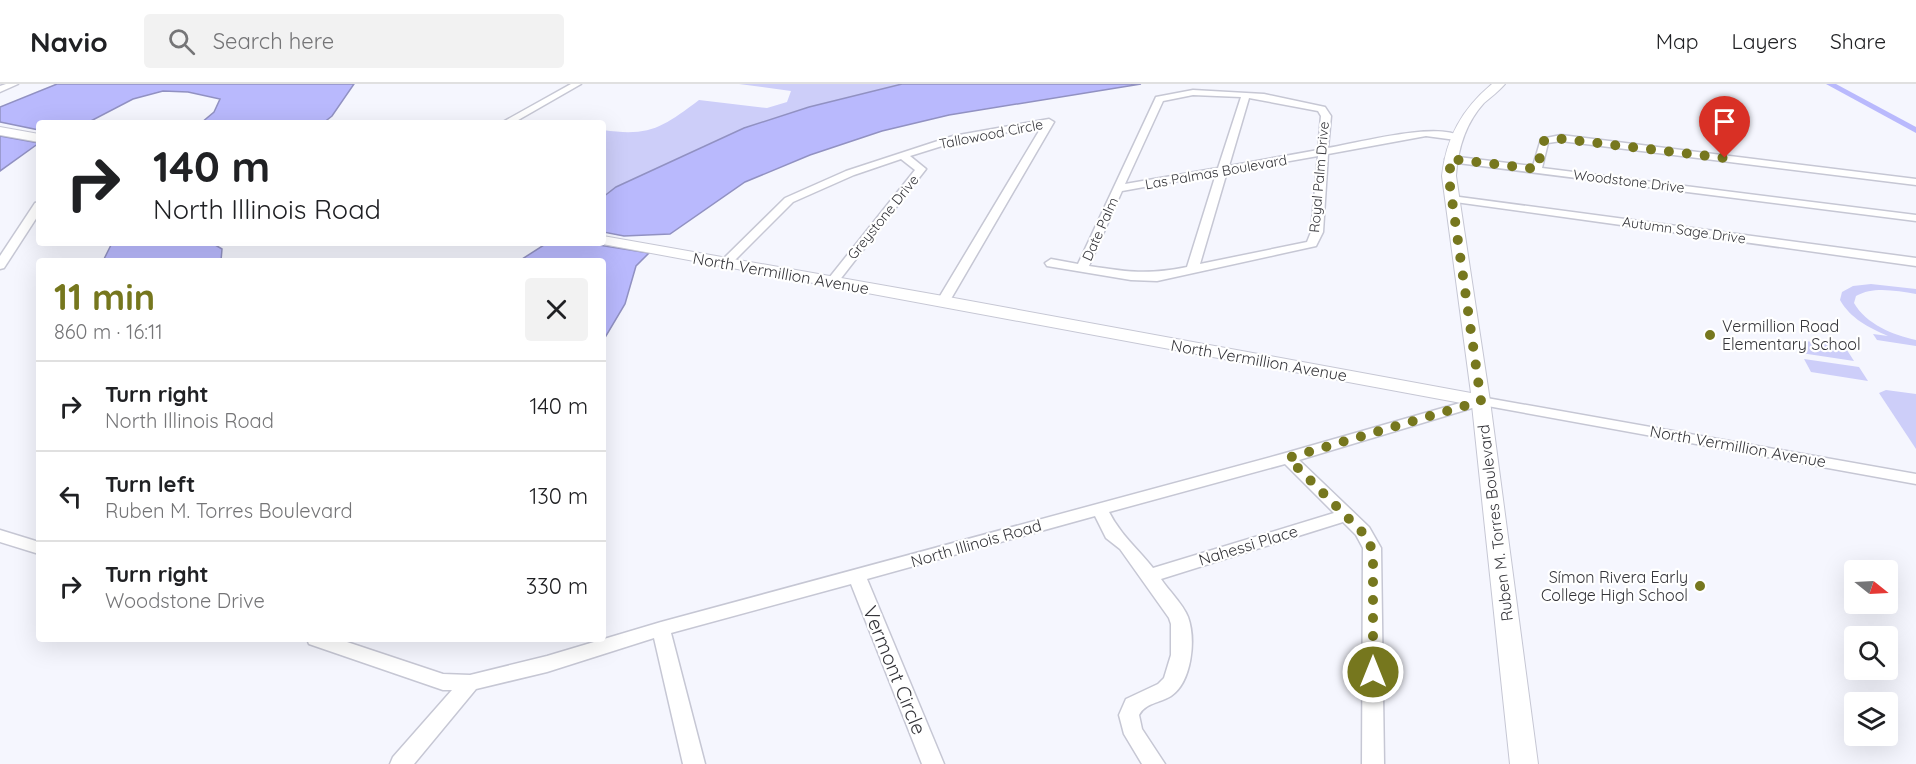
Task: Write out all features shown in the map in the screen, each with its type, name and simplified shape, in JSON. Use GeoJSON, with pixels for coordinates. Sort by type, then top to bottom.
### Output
{"type":"FeatureCollection","features":[{"type":"Feature","properties":{"kind":"main road","name":"Ruben M. Torres Boulevard"},"geometry":{"type":"LineString","coordinates":[[1499,84],[1477,103],[1461,125],[1450,159],[1452,199],[1481,401],[1524,764]]}},
{"type":"Feature","properties":{"kind":"main road"},"geometry":{"type":"LineString","coordinates":[[0,131],[36,137]]}},
{"type":"Feature","properties":{"kind":"main road","name":"North Vermillion Avenue"},"geometry":{"type":"LineString","coordinates":[[606,242],[943,301],[1481,401]]}},
{"type":"Feature","properties":{"kind":"street"},"geometry":{"type":"LineString","coordinates":[[0,89],[14,84]]}},
{"type":"Feature","properties":{"kind":"street"},"geometry":{"type":"LineString","coordinates":[[511,120],[577,84]]}},
{"type":"Feature","properties":{"kind":"street","name":"Royal Palm Drive"},"geometry":{"type":"LineString","coordinates":[[1051,263],[1131,276],[1157,277],[1312,244],[1317,232],[1326,116],[1322,109],[1300,103],[1200,92],[1167,95]]}},
{"type":"Feature","properties":{"kind":"street","name":"Date Palm"},"geometry":{"type":"LineString","coordinates":[[1082,268],[1159,99],[1167,95]]}},
{"type":"Feature","properties":{"kind":"street"},"geometry":{"type":"LineString","coordinates":[[1192,271],[1245,97]]}},
{"type":"Feature","properties":{"kind":"street","name":"Tallowood Circle"},"geometry":{"type":"LineString","coordinates":[[726,262],[789,200],[850,173],[956,138],[1049,122],[943,301]]}},
{"type":"Feature","properties":{"kind":"street","name":"Las Palmas Boulevard"},"geometry":{"type":"LineString","coordinates":[[1118,189],[1426,133],[1456,137]]}},
{"type":"Feature","properties":{"kind":"street"},"geometry":{"type":"LineString","coordinates":[[1537,169],[1544,141],[1561,138],[1916,182]]}},
{"type":"Feature","properties":{"kind":"street","name":"Greystone Drive"},"geometry":{"type":"LineString","coordinates":[[831,283],[921,169],[902,155]]}},
{"type":"Feature","properties":{"kind":"street","name":"Woodstone Drive"},"geometry":{"type":"LineString","coordinates":[[1450,159],[1916,218]]}},
{"type":"Feature","properties":{"kind":"street","name":"Autumn Sage Drive"},"geometry":{"type":"LineString","coordinates":[[1452,199],[1916,262]]}},
{"type":"Feature","properties":{"kind":"street"},"geometry":{"type":"LineString","coordinates":[[0,265],[36,210]]}},
{"type":"Feature","properties":{"kind":"street","name":"North Illinois Road"},"geometry":{"type":"LineString","coordinates":[[325,642],[443,682],[470,683],[547,664],[662,629],[1288,458],[1481,401]]}},
{"type":"Feature","properties":{"kind":"street","name":"North Vermillion Avenue"},"geometry":{"type":"LineString","coordinates":[[1481,401],[1916,479]]}},
{"type":"Feature","properties":{"kind":"street"},"geometry":{"type":"LineString","coordinates":[[1288,458],[1363,531],[1372,548],[1373,764]]}},
{"type":"Feature","properties":{"kind":"street"},"geometry":{"type":"LineString","coordinates":[[1099,508],[1112,534],[1126,545],[1178,616],[1182,627],[1182,646],[1173,681],[1166,689],[1134,704],[1129,712],[1130,723],[1154,764]]}},
{"type":"Feature","properties":{"kind":"street","name":"Nahessi Place"},"geometry":{"type":"LineString","coordinates":[[1149,576],[1346,514]]}},
{"type":"Feature","properties":{"kind":"street"},"geometry":{"type":"LineString","coordinates":[[0,536],[36,547]]}},
{"type":"Feature","properties":{"kind":"street","name":"Vermont Circle"},"geometry":{"type":"LineString","coordinates":[[856,576],[933,764]]}},
{"type":"Feature","properties":{"kind":"street"},"geometry":{"type":"LineString","coordinates":[[662,629],[694,764]]}},
{"type":"Feature","properties":{"kind":"street"},"geometry":{"type":"LineString","coordinates":[[401,764],[470,683]]}},
{"type":"Feature","properties":{"kind":"shaded area"},"geometry":{"type":"Polygon","coordinates":[[[57,84],[354,84],[327,120],[205,120],[214,112],[220,99],[188,92],[163,91],[133,99],[93,120],[36,120],[36,129],[0,122],[0,107],[57,84]]]}},
{"type":"Feature","properties":{"kind":"shaded area"},"geometry":{"type":"Polygon","coordinates":[[[739,84],[902,84],[809,107],[744,128],[616,187],[606,195],[606,130],[633,132],[655,128],[699,100],[767,108],[787,102],[791,91],[739,84]]]}},
{"type":"Feature","properties":{"kind":"shaded area"},"geometry":{"type":"Polygon","coordinates":[[[902,84],[1141,84],[949,115],[882,131],[810,155],[745,182],[670,234],[624,236],[606,233],[606,195],[616,187],[744,128],[809,107],[902,84]]]}},
{"type":"Feature","properties":{"kind":"shaded area"},"geometry":{"type":"Polygon","coordinates":[[[0,136],[36,142],[36,145],[0,171],[0,136]]]}},
{"type":"Feature","properties":{"kind":"shaded area"},"geometry":{"type":"Polygon","coordinates":[[[110,246],[217,246],[222,249],[221,258],[104,258],[110,246]]]}},
{"type":"Feature","properties":{"kind":"shaded area"},"geometry":{"type":"Polygon","coordinates":[[[542,246],[605,246],[649,253],[636,266],[625,304],[606,336],[606,258],[524,258],[542,246]]]}},
{"type":"Feature","properties":{"kind":"shaded area"},"geometry":{"type":"Polygon","coordinates":[[[1871,284],[1916,289],[1916,294],[1885,290],[1870,291],[1856,296],[1854,303],[1873,323],[1889,332],[1916,340],[1916,346],[1877,340],[1873,334],[1888,336],[1867,326],[1844,307],[1840,300],[1842,292],[1853,286],[1871,284]]]}},
{"type":"Feature","properties":{"kind":"shaded area"},"geometry":{"type":"Polygon","coordinates":[[[1793,339],[1845,347],[1854,361],[1801,353],[1793,339]]]}},
{"type":"Feature","properties":{"kind":"shaded area"},"geometry":{"type":"Polygon","coordinates":[[[1804,359],[1859,367],[1868,381],[1811,372],[1804,359]]]}},
{"type":"Feature","properties":{"kind":"shaded area"},"geometry":{"type":"Polygon","coordinates":[[[1886,390],[1916,394],[1916,449],[1879,393],[1886,390]]]}},
{"type":"Feature","properties":{"kind":"waterway"},"geometry":{"type":"LineString","coordinates":[[1830,84],[1916,130]]}},
{"type":"Feature","properties":{"kind":"place","name":"Vermillion Road Elementary School"},"geometry":{"type":"Point","coordinates":[1710,335]}},
{"type":"Feature","properties":{"kind":"place","name":"Símon Rivera Early College High School"},"geometry":{"type":"Point","coordinates":[1700,586]}},
{"type":"Feature","properties":{"kind":"route"},"geometry":{"type":"LineString","coordinates":[[1373,672],[1373,557],[1369,539],[1288,458],[1481,401],[1450,186],[1450,159],[1537,169],[1544,141],[1554,138],[1725,158]]}}]}
